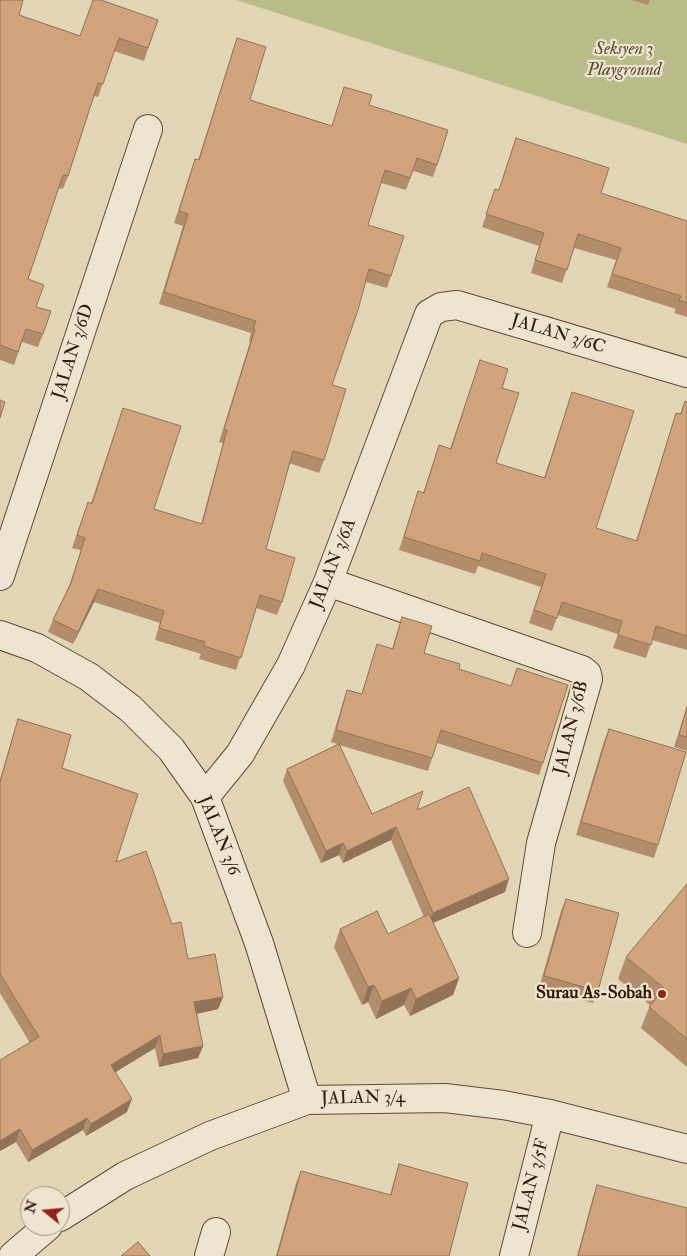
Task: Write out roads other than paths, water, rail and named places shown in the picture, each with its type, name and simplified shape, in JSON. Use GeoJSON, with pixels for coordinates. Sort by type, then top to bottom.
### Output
{"type":"FeatureCollection","features":[{"type":"Feature","properties":{"kind":"street","name":"JALAN 3/6D"},"geometry":{"type":"LineString","coordinates":[[0,576],[148,129]]}},
{"type":"Feature","properties":{"kind":"street","name":"JALAN 3/6C"},"geometry":{"type":"LineString","coordinates":[[428,314],[441,307],[457,305],[687,373]]}},
{"type":"Feature","properties":{"kind":"street","name":"JALAN 3/6A"},"geometry":{"type":"LineString","coordinates":[[205,797],[240,754],[290,665],[328,582],[428,314]]}},
{"type":"Feature","properties":{"kind":"street","name":"JALAN 3/6B"},"geometry":{"type":"LineString","coordinates":[[328,582],[582,670],[586,674],[588,679],[541,843],[527,933]]}},
{"type":"Feature","properties":{"kind":"street","name":"JALAN 3/6"},"geometry":{"type":"LineString","coordinates":[[0,634],[36,648],[89,677],[131,709],[171,749],[205,797],[259,944],[307,1100]]}},
{"type":"Feature","properties":{"kind":"street","name":"JALAN 3/4"},"geometry":{"type":"LineString","coordinates":[[70,1211],[125,1176],[210,1136],[307,1100],[445,1098],[550,1114],[687,1149]]}},
{"type":"Feature","properties":{"kind":"street","name":"JALAN 3/5F"},"geometry":{"type":"LineString","coordinates":[[514,1256],[550,1114]]}},
{"type":"Feature","properties":{"kind":"street"},"geometry":{"type":"LineString","coordinates":[[13,1256],[36,1236]]}},
{"type":"Feature","properties":{"kind":"place","name":"Surau As-Sobah"},"geometry":{"type":"Point","coordinates":[662,994]}},
{"type":"Feature","properties":{"kind":"park label","name":"Seksyen 3 Playground"},"geometry":{"type":"Point","coordinates":[624,60]}}]}
